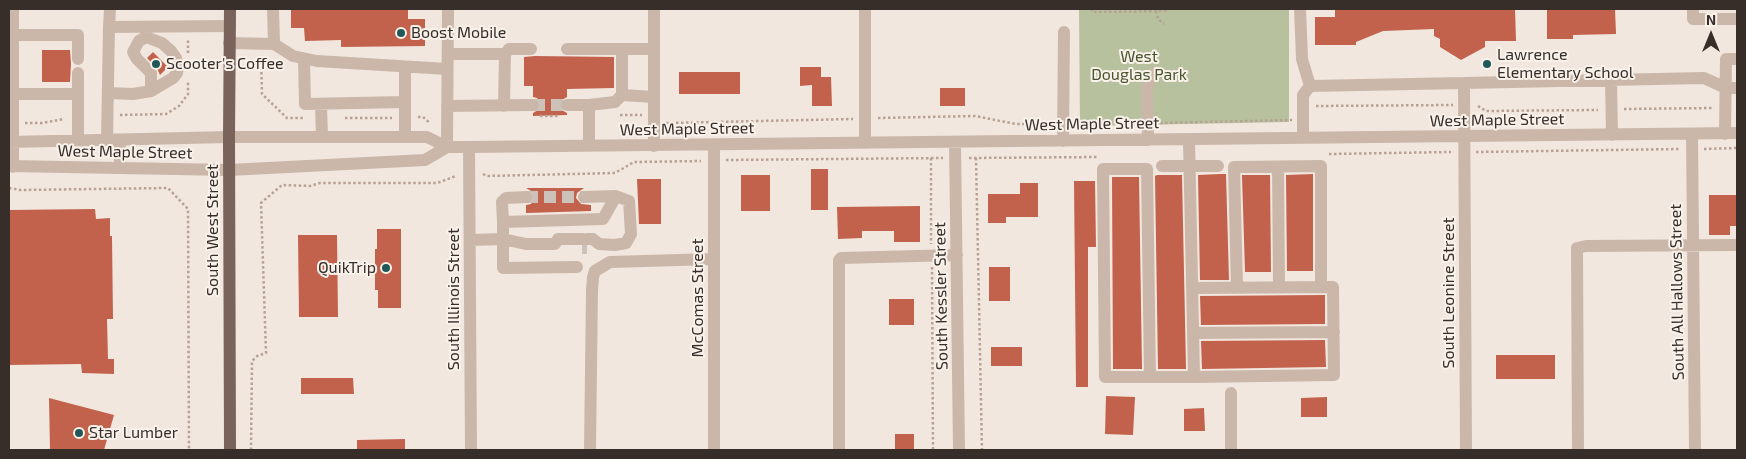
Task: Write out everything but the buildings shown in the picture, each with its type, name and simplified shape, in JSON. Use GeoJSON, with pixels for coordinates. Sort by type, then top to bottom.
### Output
{"type":"FeatureCollection","features":[{"type":"Feature","properties":{"kind":"main road","name":"South West Street"},"geometry":{"type":"LineString","coordinates":[[230,9],[228,137],[230,450]]}},
{"type":"Feature","properties":{"kind":"street"},"geometry":{"type":"LineString","coordinates":[[11,167],[13,9]]}},
{"type":"Feature","properties":{"kind":"street"},"geometry":{"type":"LineString","coordinates":[[110,9],[108,93],[113,140],[120,168]]}},
{"type":"Feature","properties":{"kind":"street"},"geometry":{"type":"LineString","coordinates":[[273,9],[274,44]]}},
{"type":"Feature","properties":{"kind":"street"},"geometry":{"type":"LineString","coordinates":[[447,147],[448,9]]}},
{"type":"Feature","properties":{"kind":"street"},"geometry":{"type":"LineString","coordinates":[[654,9],[654,146]]}},
{"type":"Feature","properties":{"kind":"street"},"geometry":{"type":"LineString","coordinates":[[865,9],[865,143]]}},
{"type":"Feature","properties":{"kind":"street"},"geometry":{"type":"LineString","coordinates":[[1300,9],[1302,60],[1310,86]]}},
{"type":"Feature","properties":{"kind":"street"},"geometry":{"type":"LineString","coordinates":[[1693,9],[1693,19],[1737,19]]}},
{"type":"Feature","properties":{"kind":"street"},"geometry":{"type":"LineString","coordinates":[[109,27],[230,26]]}},
{"type":"Feature","properties":{"kind":"street"},"geometry":{"type":"LineString","coordinates":[[1063,141],[1064,32]]}},
{"type":"Feature","properties":{"kind":"street"},"geometry":{"type":"LineString","coordinates":[[13,35],[78,35],[78,58]]}},
{"type":"Feature","properties":{"kind":"street"},"geometry":{"type":"LineString","coordinates":[[230,43],[274,44],[293,56],[316,61],[447,69]]}},
{"type":"Feature","properties":{"kind":"street"},"geometry":{"type":"LineString","coordinates":[[504,106],[505,54],[509,49],[531,49]]}},
{"type":"Feature","properties":{"kind":"street"},"geometry":{"type":"LineString","coordinates":[[567,49],[654,49]]}},
{"type":"Feature","properties":{"kind":"street"},"geometry":{"type":"LineString","coordinates":[[564,110],[615,102],[622,95],[622,49]]}},
{"type":"Feature","properties":{"kind":"street"},"geometry":{"type":"LineString","coordinates":[[448,54],[505,54]]}},
{"type":"Feature","properties":{"kind":"street"},"geometry":{"type":"LineString","coordinates":[[304,58],[305,104],[405,102]]}},
{"type":"Feature","properties":{"kind":"street"},"geometry":{"type":"LineString","coordinates":[[1731,133],[1726,108],[1731,88],[1726,59],[1737,59]]}},
{"type":"Feature","properties":{"kind":"street"},"geometry":{"type":"LineString","coordinates":[[405,67],[405,137]]}},
{"type":"Feature","properties":{"kind":"street"},"geometry":{"type":"LineString","coordinates":[[1148,140],[1148,89],[1149,82],[1155,72]]}},
{"type":"Feature","properties":{"kind":"street"},"geometry":{"type":"LineString","coordinates":[[78,73],[78,140]]}},
{"type":"Feature","properties":{"kind":"street"},"geometry":{"type":"LineString","coordinates":[[1303,138],[1302,95],[1310,86],[1704,78],[1731,88]]}},
{"type":"Feature","properties":{"kind":"street"},"geometry":{"type":"LineString","coordinates":[[1611,80],[1612,135]]}},
{"type":"Feature","properties":{"kind":"street","name":"South Leonine Street"},"geometry":{"type":"LineString","coordinates":[[1464,82],[1466,137],[1466,450]]}},
{"type":"Feature","properties":{"kind":"street"},"geometry":{"type":"LineString","coordinates":[[108,93],[133,94],[151,92]]}},
{"type":"Feature","properties":{"kind":"street"},"geometry":{"type":"LineString","coordinates":[[13,94],[78,94]]}},
{"type":"Feature","properties":{"kind":"street"},"geometry":{"type":"LineString","coordinates":[[622,95],[654,97]]}},
{"type":"Feature","properties":{"kind":"street"},"geometry":{"type":"LineString","coordinates":[[321,104],[322,137]]}},
{"type":"Feature","properties":{"kind":"street"},"geometry":{"type":"LineString","coordinates":[[589,105],[589,146]]}},
{"type":"Feature","properties":{"kind":"street"},"geometry":{"type":"LineString","coordinates":[[447,106],[504,106],[533,111]]}},
{"type":"Feature","properties":{"kind":"street","name":"West Maple Street"},"geometry":{"type":"LineString","coordinates":[[11,141],[228,137],[427,137],[447,147],[469,147],[1731,133]]}},
{"type":"Feature","properties":{"kind":"street","name":"South All Hallows Street"},"geometry":{"type":"LineString","coordinates":[[1692,134],[1695,450]]}},
{"type":"Feature","properties":{"kind":"street"},"geometry":{"type":"LineString","coordinates":[[1189,140],[1194,377]]}},
{"type":"Feature","properties":{"kind":"street","name":"South Kessler Street"},"geometry":{"type":"LineString","coordinates":[[955,142],[959,450]]}},
{"type":"Feature","properties":{"kind":"street","name":"McComas Street"},"geometry":{"type":"LineString","coordinates":[[714,145],[714,450]]}},
{"type":"Feature","properties":{"kind":"street","name":"West Maple Street"},"geometry":{"type":"LineString","coordinates":[[11,167],[229,170],[425,160],[447,147]]}},
{"type":"Feature","properties":{"kind":"street","name":"South Illinois Street"},"geometry":{"type":"LineString","coordinates":[[469,147],[471,450]]}},
{"type":"Feature","properties":{"kind":"street"},"geometry":{"type":"LineString","coordinates":[[1162,166],[1218,166]]}},
{"type":"Feature","properties":{"kind":"street"},"geometry":{"type":"LineString","coordinates":[[1237,288],[1234,167],[1321,166],[1321,287]]}},
{"type":"Feature","properties":{"kind":"street"},"geometry":{"type":"LineString","coordinates":[[1278,167],[1279,287]]}},
{"type":"Feature","properties":{"kind":"street"},"geometry":{"type":"LineString","coordinates":[[1150,377],[1147,169],[1103,169],[1105,377],[1150,377],[1194,377],[1334,375],[1333,287],[1192,288]]}},
{"type":"Feature","properties":{"kind":"street"},"geometry":{"type":"LineString","coordinates":[[470,240],[503,239],[526,244],[555,244],[558,239],[588,243],[626,243],[631,234],[629,201],[616,196],[584,196]]}},
{"type":"Feature","properties":{"kind":"street"},"geometry":{"type":"LineString","coordinates":[[503,222],[603,219],[616,196]]}},
{"type":"Feature","properties":{"kind":"street"},"geometry":{"type":"LineString","coordinates":[[526,197],[506,198],[502,202],[503,268],[577,267]]}},
{"type":"Feature","properties":{"kind":"street"},"geometry":{"type":"LineString","coordinates":[[1578,450],[1577,248],[1586,246],[1737,245]]}},
{"type":"Feature","properties":{"kind":"street"},"geometry":{"type":"LineString","coordinates":[[838,450],[839,260],[841,258],[957,255]]}},
{"type":"Feature","properties":{"kind":"street"},"geometry":{"type":"LineString","coordinates":[[590,450],[592,277],[595,271],[610,262],[714,259]]}},
{"type":"Feature","properties":{"kind":"street"},"geometry":{"type":"LineString","coordinates":[[1193,333],[1334,332]]}},
{"type":"Feature","properties":{"kind":"street"},"geometry":{"type":"LineString","coordinates":[[1231,393],[1231,450]]}},
{"type":"Feature","properties":{"kind":"path"},"geometry":{"type":"LineString","coordinates":[[1092,9],[1092,12],[1127,10],[1167,11],[1167,9]]}},
{"type":"Feature","properties":{"kind":"path"},"geometry":{"type":"LineString","coordinates":[[1156,11],[1158,19],[1164,24]]}},
{"type":"Feature","properties":{"kind":"path"},"geometry":{"type":"LineString","coordinates":[[260,44],[262,94],[287,118],[423,117],[435,127],[447,126]]}},
{"type":"Feature","properties":{"kind":"path"},"geometry":{"type":"LineString","coordinates":[[266,107],[270,102]]}},
{"type":"Feature","properties":{"kind":"path"},"geometry":{"type":"LineString","coordinates":[[615,115],[640,114],[663,123],[975,116],[1016,124],[1063,124],[1294,120],[1293,106],[1475,104],[1486,111],[1726,108]]}},
{"type":"Feature","properties":{"kind":"path"},"geometry":{"type":"LineString","coordinates":[[533,111],[564,110]]}},
{"type":"Feature","properties":{"kind":"path"},"geometry":{"type":"LineString","coordinates":[[1328,154],[1737,148]]}},
{"type":"Feature","properties":{"kind":"path"},"geometry":{"type":"LineString","coordinates":[[252,450],[252,361],[257,356],[266,353],[261,203],[282,185],[310,186],[320,183],[437,183],[448,178],[479,171],[487,176],[615,173],[634,162],[1102,157]]}},
{"type":"Feature","properties":{"kind":"path"},"geometry":{"type":"LineString","coordinates":[[931,158],[933,450]]}},
{"type":"Feature","properties":{"kind":"path"},"geometry":{"type":"LineString","coordinates":[[976,158],[982,450]]}},
{"type":"Feature","properties":{"kind":"path"},"geometry":{"type":"LineString","coordinates":[[9,188],[30,190],[168,188],[188,208],[190,450]]}},
{"type":"Feature","properties":{"kind":"green space","name":"West Douglas Park"},"geometry":{"type":"Polygon","coordinates":[[[1079,9],[1289,9],[1289,122],[1080,126],[1079,9]]]}},
{"type":"Feature","properties":{"kind":"tunnel"},"geometry":{"type":"LineString","coordinates":[[533,105],[567,105]]}},
{"type":"Feature","properties":{"kind":"tunnel"},"geometry":{"type":"LineString","coordinates":[[526,197],[584,197]]}},
{"type":"Feature","properties":{"kind":"tunnel"},"geometry":{"type":"LineString","coordinates":[[582,248],[587,248]]}},
{"type":"Feature","properties":{"kind":"place","name":"Boost Mobile"},"geometry":{"type":"Point","coordinates":[401,33]}},
{"type":"Feature","properties":{"kind":"place","name":"Scooter's Coffee"},"geometry":{"type":"Point","coordinates":[156,64]}},
{"type":"Feature","properties":{"kind":"place","name":"Lawrence Elementary School"},"geometry":{"type":"Point","coordinates":[1487,64]}},
{"type":"Feature","properties":{"kind":"place","name":"QuikTrip"},"geometry":{"type":"Point","coordinates":[386,268]}},
{"type":"Feature","properties":{"kind":"place","name":"Star Lumber"},"geometry":{"type":"Point","coordinates":[79,433]}}]}
